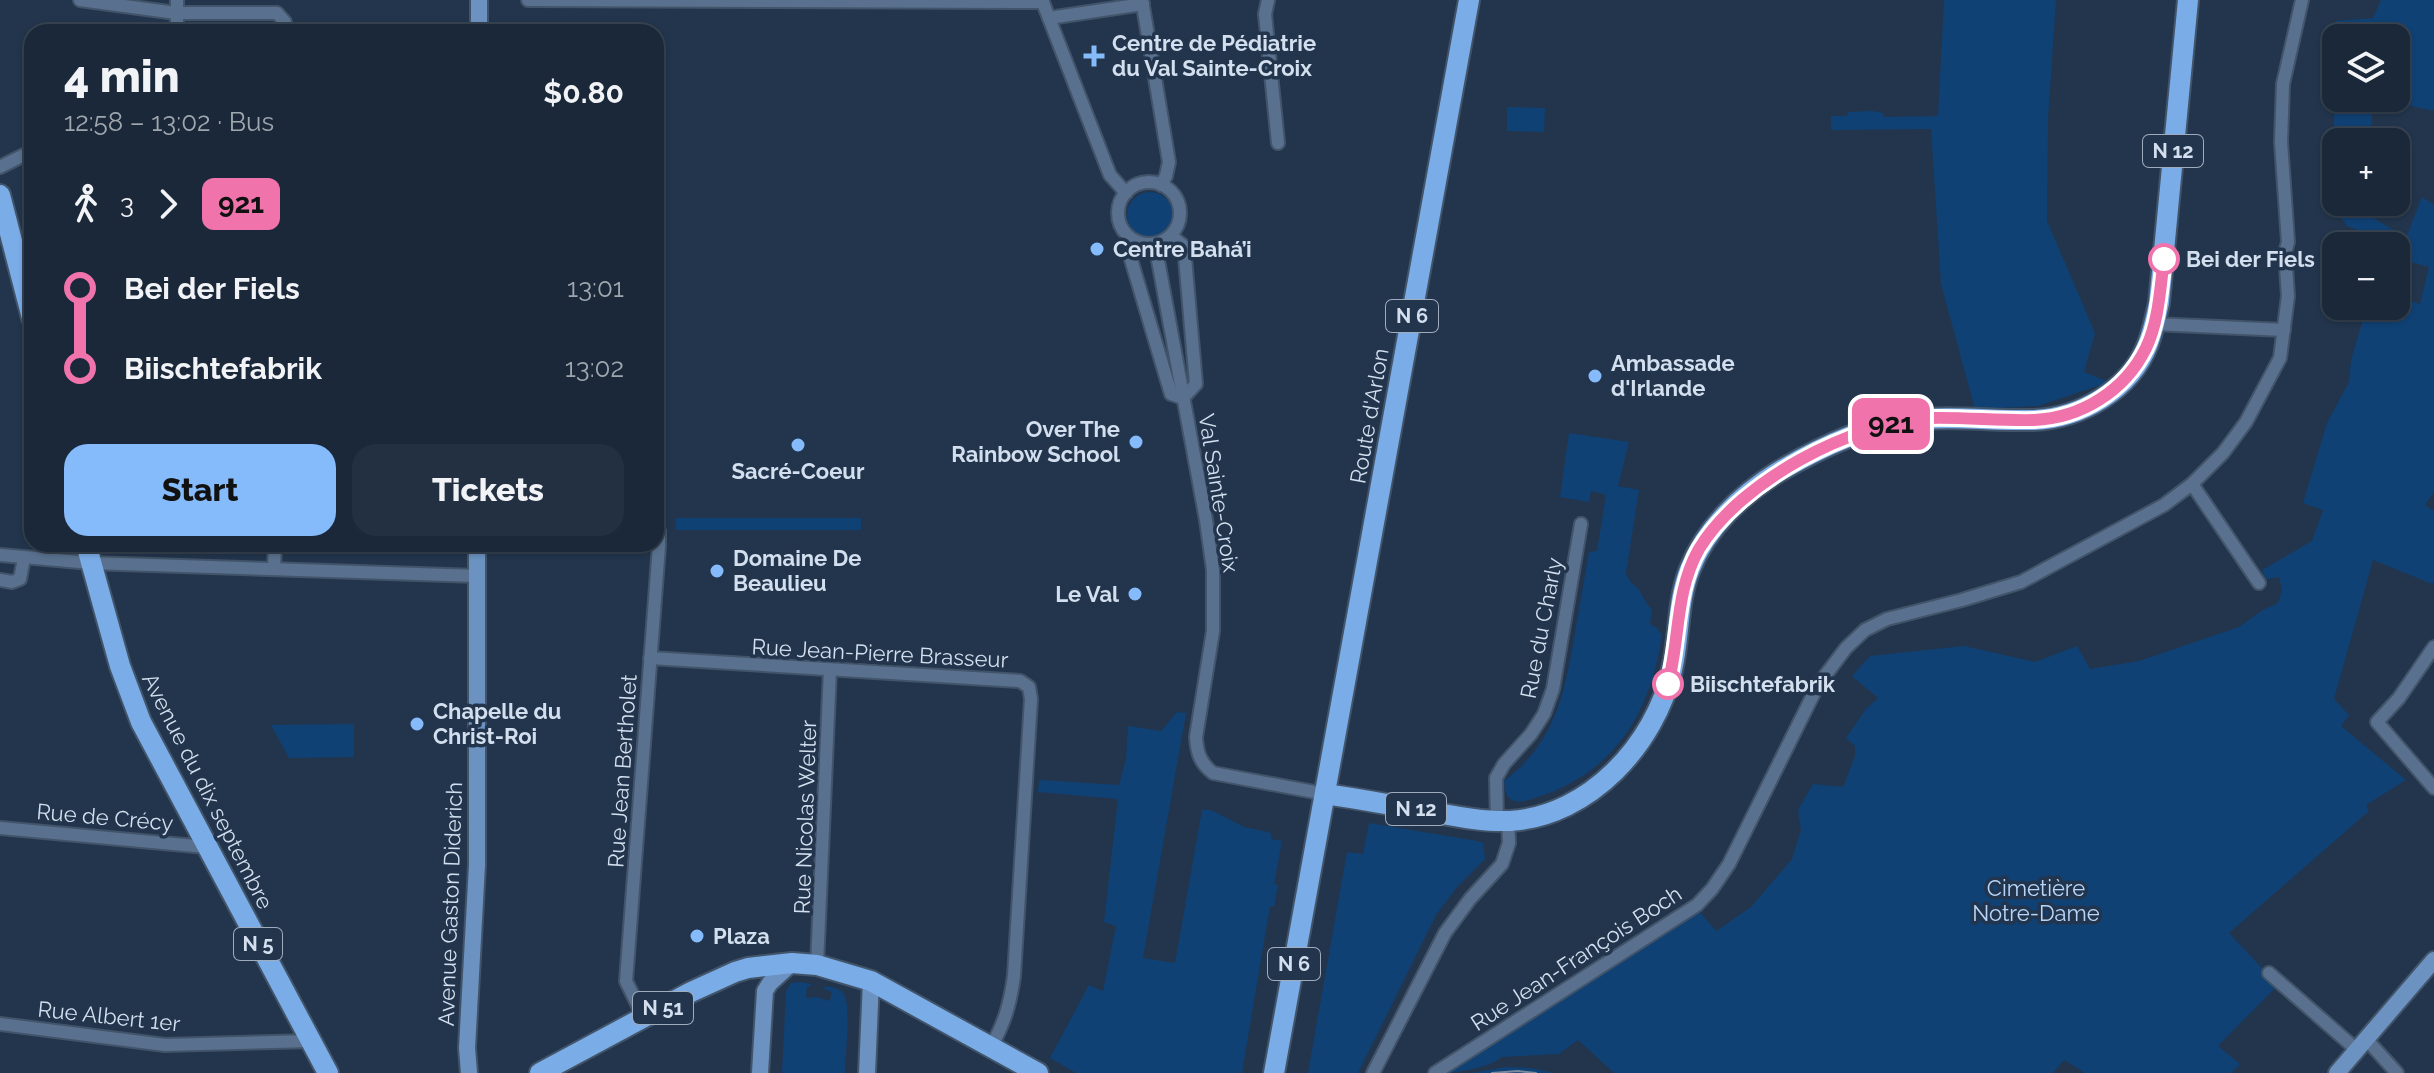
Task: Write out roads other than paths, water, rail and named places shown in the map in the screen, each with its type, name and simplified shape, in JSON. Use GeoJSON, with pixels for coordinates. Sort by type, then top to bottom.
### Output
{"type":"FeatureCollection","features":[{"type":"Feature","properties":{"kind":"main road","name":"Route d'Arlon"},"geometry":{"type":"LineString","coordinates":[[1325,794],[1468,0]]}},
{"type":"Feature","properties":{"kind":"main road","name":"N 12"},"geometry":{"type":"LineString","coordinates":[[1325,794],[1465,818],[1503,821],[1540,816],[1563,807],[1607,778],[1643,738],[1666,694],[1673,667],[1684,586],[1700,548],[1720,520],[1743,498],[1777,473],[1838,441],[1876,428],[1929,418],[2036,420],[2081,411],[2113,391],[2134,368],[2147,347],[2159,303],[2188,0]]}},
{"type":"Feature","properties":{"kind":"main road"},"geometry":{"type":"LineString","coordinates":[[0,195],[24,264]]}},
{"type":"Feature","properties":{"kind":"main road","name":"Avenue du dix septembre"},"geometry":{"type":"LineString","coordinates":[[89,554],[120,666],[141,722],[328,1073]]}},
{"type":"Feature","properties":{"kind":"main road","name":"N 6"},"geometry":{"type":"LineString","coordinates":[[1274,1073],[1325,794]]}},
{"type":"Feature","properties":{"kind":"main road","name":"N 51"},"geometry":{"type":"LineString","coordinates":[[540,1073],[735,972],[792,963],[817,965],[871,981],[1038,1073]]}},
{"type":"Feature","properties":{"kind":"street"},"geometry":{"type":"LineString","coordinates":[[80,0],[277,13],[285,24]]}},
{"type":"Feature","properties":{"kind":"street"},"geometry":{"type":"LineString","coordinates":[[479,0],[479,24]]}},
{"type":"Feature","properties":{"kind":"street"},"geometry":{"type":"LineString","coordinates":[[528,0],[1042,1],[1110,175],[1126,193],[1143,183],[1161,185],[1178,202],[1178,226],[1171,236],[1155,244],[1136,241]]}},
{"type":"Feature","properties":{"kind":"street"},"geometry":{"type":"LineString","coordinates":[[1268,0],[1265,14],[1278,143]]}},
{"type":"Feature","properties":{"kind":"street","name":"Rue Jean-François Boch"},"geometry":{"type":"LineString","coordinates":[[1435,1073],[1697,905],[1729,864],[1818,685],[1846,648],[1865,630],[1887,619],[2021,582],[2164,505],[2192,484],[2223,453],[2246,422],[2280,358],[2288,296],[2285,253],[2288,242],[2281,142],[2283,84],[2302,0]]}},
{"type":"Feature","properties":{"kind":"street"},"geometry":{"type":"LineString","coordinates":[[1049,18],[1142,2],[1169,162],[1161,185]]}},
{"type":"Feature","properties":{"kind":"street"},"geometry":{"type":"LineString","coordinates":[[0,167],[24,155]]}},
{"type":"Feature","properties":{"kind":"street","name":"Val Sainte-Croix"},"geometry":{"type":"LineString","coordinates":[[1126,193],[1119,214],[1121,225],[1136,241],[1130,256],[1171,394],[1183,398]]}},
{"type":"Feature","properties":{"kind":"street","name":"Val Sainte-Croix"},"geometry":{"type":"LineString","coordinates":[[1171,236],[1184,246],[1196,384],[1183,398]]}},
{"type":"Feature","properties":{"kind":"street","name":"Val Sainte-Croix"},"geometry":{"type":"LineString","coordinates":[[1155,244],[1213,570],[1213,631],[1196,737],[1199,757],[1213,773],[1325,794]]}},
{"type":"Feature","properties":{"kind":"street"},"geometry":{"type":"LineString","coordinates":[[2154,324],[2284,330]]}},
{"type":"Feature","properties":{"kind":"street"},"geometry":{"type":"LineString","coordinates":[[2192,484],[2259,583]]}},
{"type":"Feature","properties":{"kind":"street","name":"Rue du Charly"},"geometry":{"type":"LineString","coordinates":[[1373,1073],[1445,933],[1502,864],[1509,843],[1496,778],[1544,714],[1553,689],[1581,524]]}},
{"type":"Feature","properties":{"kind":"street"},"geometry":{"type":"LineString","coordinates":[[274,569],[275,552]]}},
{"type":"Feature","properties":{"kind":"street","name":"Avenue Gaston Diderich"},"geometry":{"type":"LineString","coordinates":[[469,1073],[467,1048],[477,865],[477,552]]}},
{"type":"Feature","properties":{"kind":"street","name":"Rue Jean Bertholet"},"geometry":{"type":"LineString","coordinates":[[644,1018],[626,981],[658,552]]}},
{"type":"Feature","properties":{"kind":"street"},"geometry":{"type":"LineString","coordinates":[[0,555],[24,558],[89,554],[274,569],[477,576]]}},
{"type":"Feature","properties":{"kind":"street"},"geometry":{"type":"LineString","coordinates":[[0,580],[12,582],[20,579],[24,558]]}},
{"type":"Feature","properties":{"kind":"street"},"geometry":{"type":"LineString","coordinates":[[2434,647],[2399,698],[2377,722],[2434,788]]}},
{"type":"Feature","properties":{"kind":"street","name":"Rue Jean-Pierre Brasseur"},"geometry":{"type":"LineString","coordinates":[[650,658],[1020,681],[1029,687],[1031,699],[1014,976],[1004,1024],[991,1047]]}},
{"type":"Feature","properties":{"kind":"street","name":"Rue Nicolas Welter"},"geometry":{"type":"LineString","coordinates":[[817,965],[830,670]]}},
{"type":"Feature","properties":{"kind":"street","name":"Rue de Crécy"},"geometry":{"type":"LineString","coordinates":[[0,828],[206,847]]}},
{"type":"Feature","properties":{"kind":"street"},"geometry":{"type":"LineString","coordinates":[[2337,1073],[2434,960]]}},
{"type":"Feature","properties":{"kind":"street"},"geometry":{"type":"LineString","coordinates":[[760,1073],[765,991],[792,963]]}},
{"type":"Feature","properties":{"kind":"street"},"geometry":{"type":"LineString","coordinates":[[2269,973],[2397,1073]]}},
{"type":"Feature","properties":{"kind":"street"},"geometry":{"type":"LineString","coordinates":[[867,1073],[871,981]]}},
{"type":"Feature","properties":{"kind":"street","name":"Rue Albert 1er"},"geometry":{"type":"LineString","coordinates":[[0,1024],[165,1045],[311,1041]]}},
{"type":"Feature","properties":{"kind":"tram line"},"geometry":{"type":"LineString","coordinates":[[1492,1073],[1536,1073]]}},
{"type":"Feature","properties":{"kind":"place","name":"Centre de Pédiatrie du Val Sainte-Croix"},"geometry":{"type":"Point","coordinates":[1094,56]}},
{"type":"Feature","properties":{"kind":"place","name":"Centre Bahá’i"},"geometry":{"type":"Point","coordinates":[1097,249]}},
{"type":"Feature","properties":{"kind":"place","name":"Bei der Fiels"},"geometry":{"type":"Point","coordinates":[2164,259]}},
{"type":"Feature","properties":{"kind":"place","name":"Ambassade d'Irlande"},"geometry":{"type":"Point","coordinates":[1595,376]}},
{"type":"Feature","properties":{"kind":"place","name":"Over The Rainbow School"},"geometry":{"type":"Point","coordinates":[1136,442]}},
{"type":"Feature","properties":{"kind":"place","name":"Sacré-Coeur"},"geometry":{"type":"Point","coordinates":[798,445]}},
{"type":"Feature","properties":{"kind":"place","name":"Domaine De Beaulieu"},"geometry":{"type":"Point","coordinates":[717,571]}},
{"type":"Feature","properties":{"kind":"place","name":"Le Val"},"geometry":{"type":"Point","coordinates":[1135,594]}},
{"type":"Feature","properties":{"kind":"place","name":"Biischtefabrik"},"geometry":{"type":"Point","coordinates":[1668,684]}},
{"type":"Feature","properties":{"kind":"place","name":"Chapelle du Christ-Roi"},"geometry":{"type":"Point","coordinates":[417,724]}},
{"type":"Feature","properties":{"kind":"place","name":"Plaza"},"geometry":{"type":"Point","coordinates":[697,936]}},
{"type":"Feature","properties":{"kind":"park label","name":"Cimetière Notre-Dame"},"geometry":{"type":"Point","coordinates":[2036,900]}}]}
